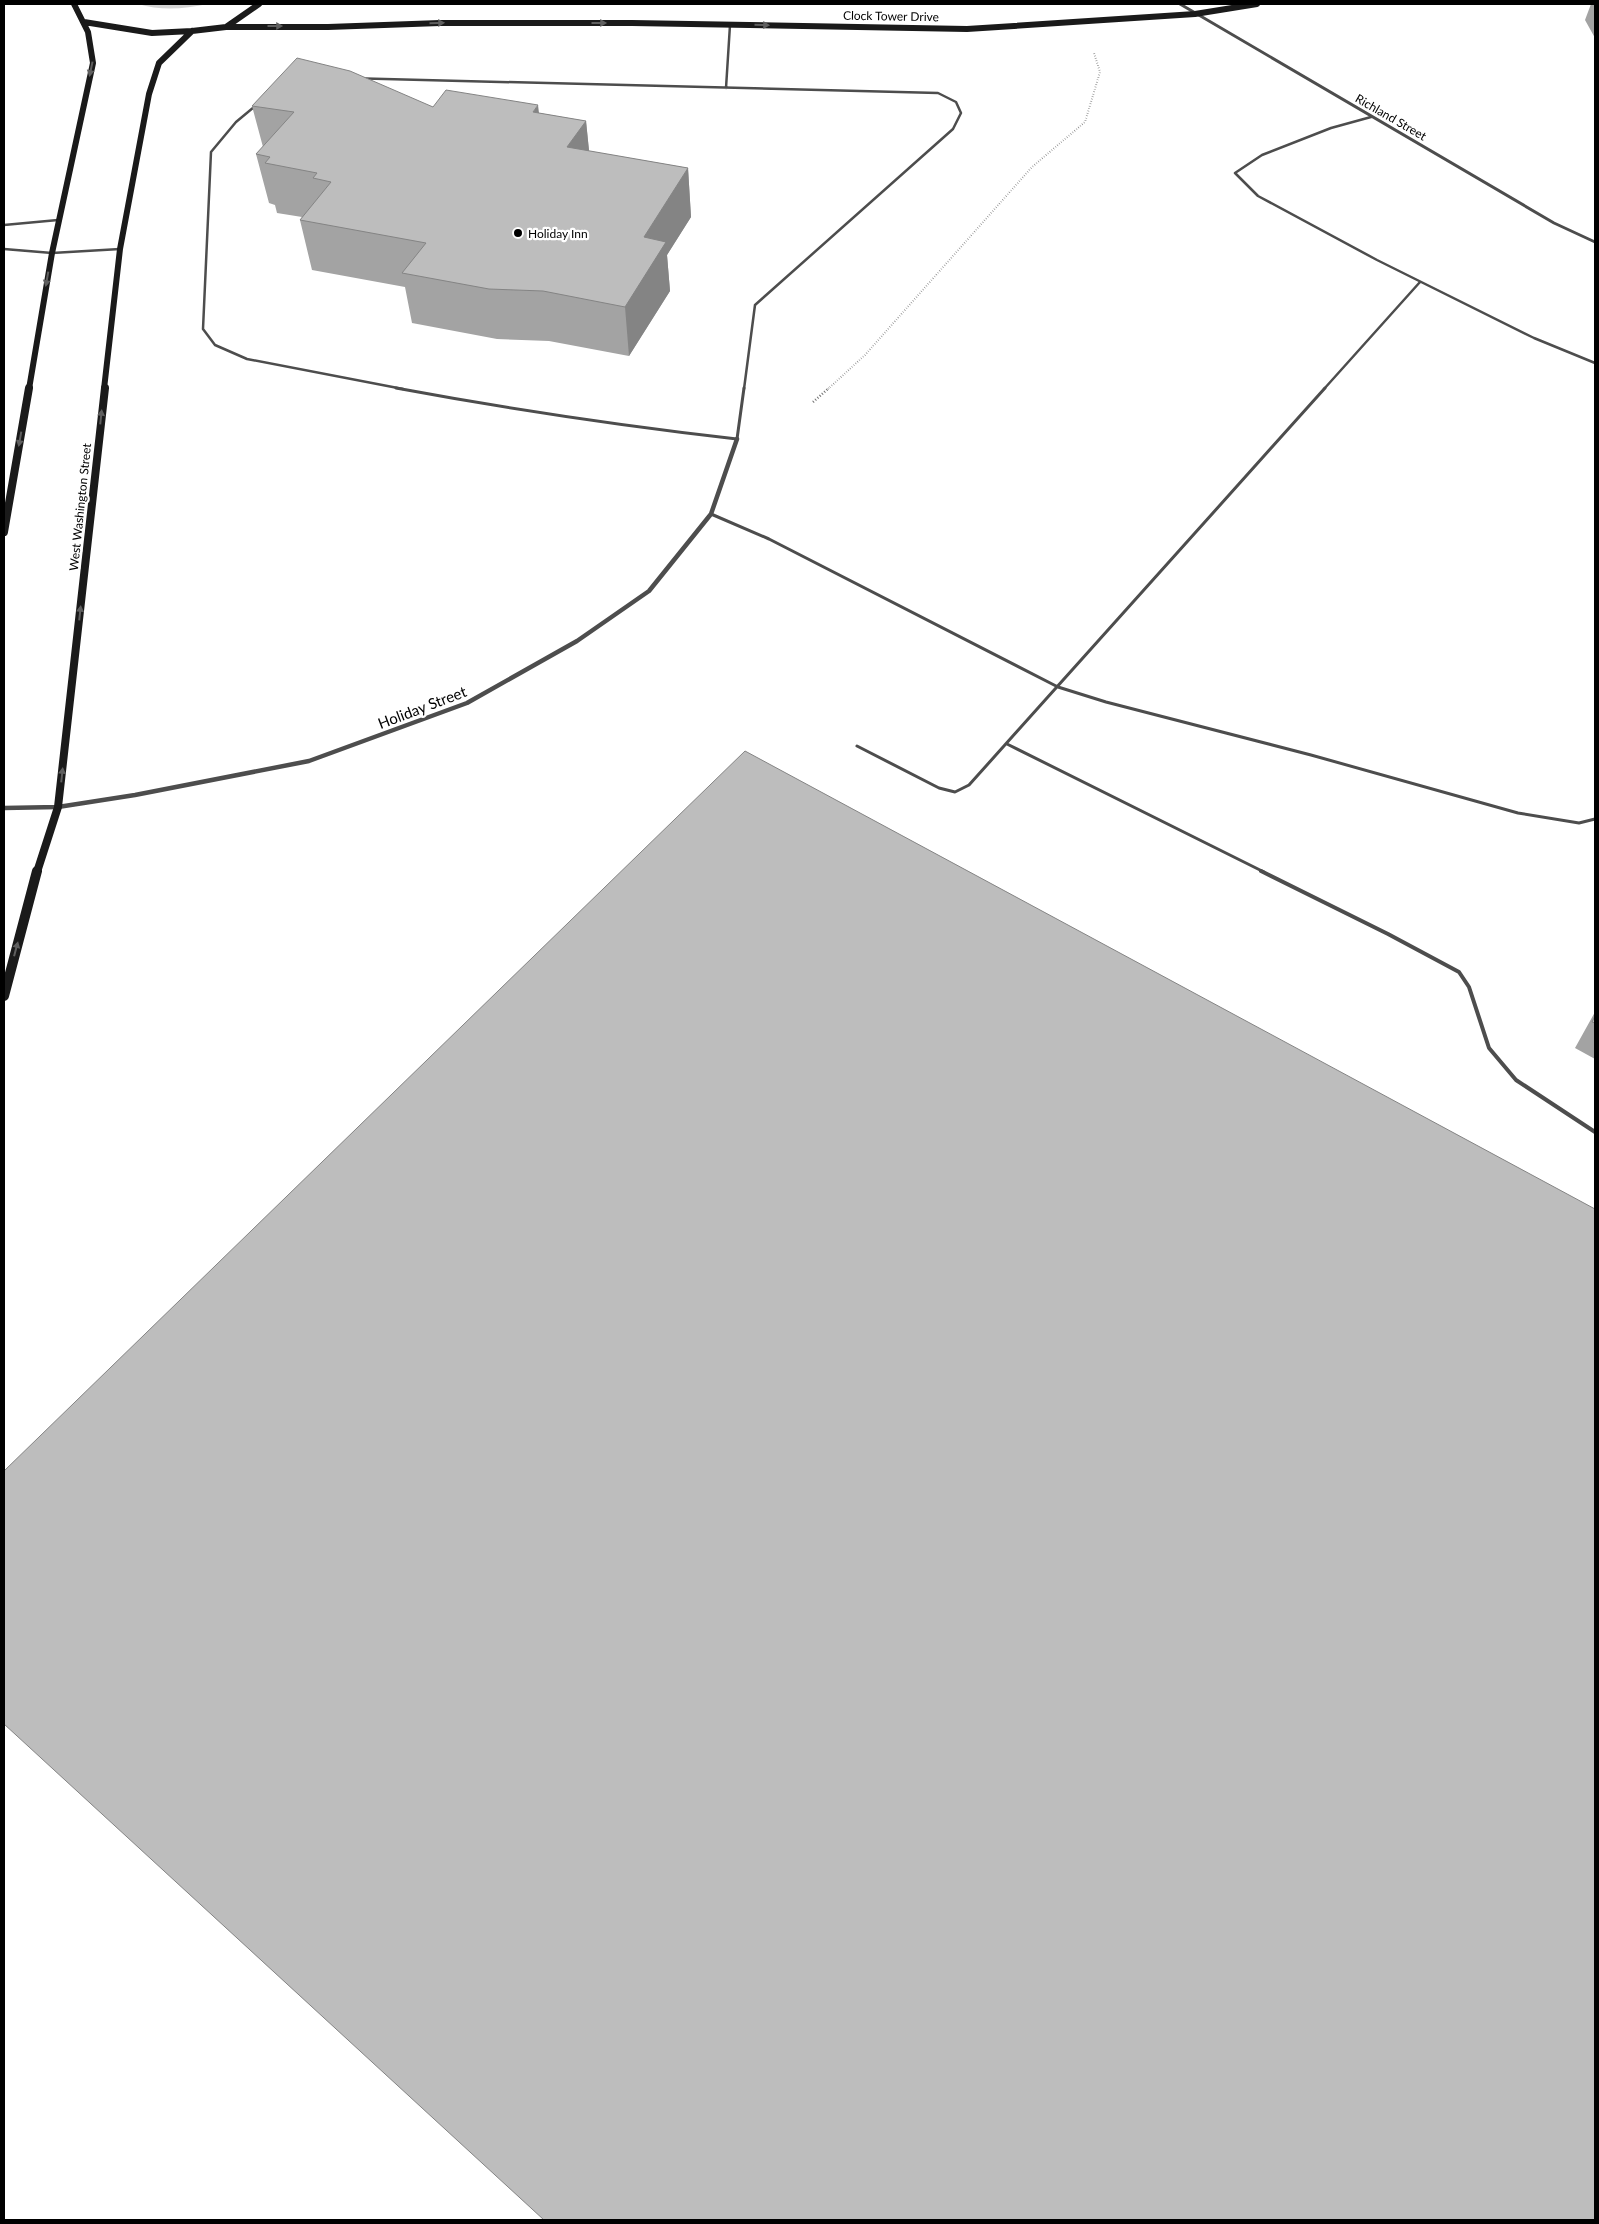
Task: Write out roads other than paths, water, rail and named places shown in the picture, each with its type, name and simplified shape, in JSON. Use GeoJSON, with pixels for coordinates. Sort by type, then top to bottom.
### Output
{"type":"FeatureCollection","features":[{"type":"Feature","properties":{"kind":"main road"},"geometry":{"type":"LineString","coordinates":[[4,532],[58,220],[93,63],[92,40],[74,4]]}},
{"type":"Feature","properties":{"kind":"main road"},"geometry":{"type":"LineString","coordinates":[[226,26],[259,4]]}},
{"type":"Feature","properties":{"kind":"main road","name":"Clock Tower Drive"},"geometry":{"type":"LineString","coordinates":[[84,22],[152,33],[192,31],[226,26],[440,23],[967,29],[1195,14],[1257,4]]}},
{"type":"Feature","properties":{"kind":"main road","name":"West Washington Street"},"geometry":{"type":"LineString","coordinates":[[4,996],[36,874],[58,807],[120,249],[151,88],[159,63],[192,31]]}},
{"type":"Feature","properties":{"kind":"street","name":"Richland Street"},"geometry":{"type":"LineString","coordinates":[[1180,4],[1554,223],[1595,242]]}},
{"type":"Feature","properties":{"kind":"street","name":"Holiday Street"},"geometry":{"type":"LineString","coordinates":[[4,808],[58,807],[162,791],[309,761],[467,703],[576,641],[649,590],[711,514],[737,440]]}},
{"type":"Feature","properties":{"kind":"lane"},"geometry":{"type":"LineString","coordinates":[[726,88],[730,25]]}},
{"type":"Feature","properties":{"kind":"lane"},"geometry":{"type":"LineString","coordinates":[[346,78],[938,94],[956,102],[961,113],[953,129],[755,305],[737,440],[632,427],[487,405],[247,359],[216,345],[203,329],[211,152],[236,122],[266,97],[298,84],[346,78]]}},
{"type":"Feature","properties":{"kind":"lane"},"geometry":{"type":"LineString","coordinates":[[1371,117],[1331,128],[1262,155],[1235,174],[1258,196],[1420,282],[1534,338],[1595,363]]}},
{"type":"Feature","properties":{"kind":"lane"},"geometry":{"type":"LineString","coordinates":[[4,225],[58,220]]}},
{"type":"Feature","properties":{"kind":"lane"},"geometry":{"type":"LineString","coordinates":[[4,249],[52,253],[120,249]]}},
{"type":"Feature","properties":{"kind":"lane"},"geometry":{"type":"LineString","coordinates":[[857,746],[938,788],[956,792],[969,785],[1420,282]]}},
{"type":"Feature","properties":{"kind":"lane"},"geometry":{"type":"LineString","coordinates":[[711,514],[769,539],[1058,687],[1106,702],[1311,755],[1518,813],[1578,823],[1595,820]]}},
{"type":"Feature","properties":{"kind":"lane"},"geometry":{"type":"LineString","coordinates":[[1007,744],[1388,934],[1459,972],[1469,987],[1482,1019],[1489,1048],[1516,1080],[1577,1122],[1595,1132]]}},
{"type":"Feature","properties":{"kind":"place","name":"Holiday Inn"},"geometry":{"type":"Point","coordinates":[518,233]}}]}
